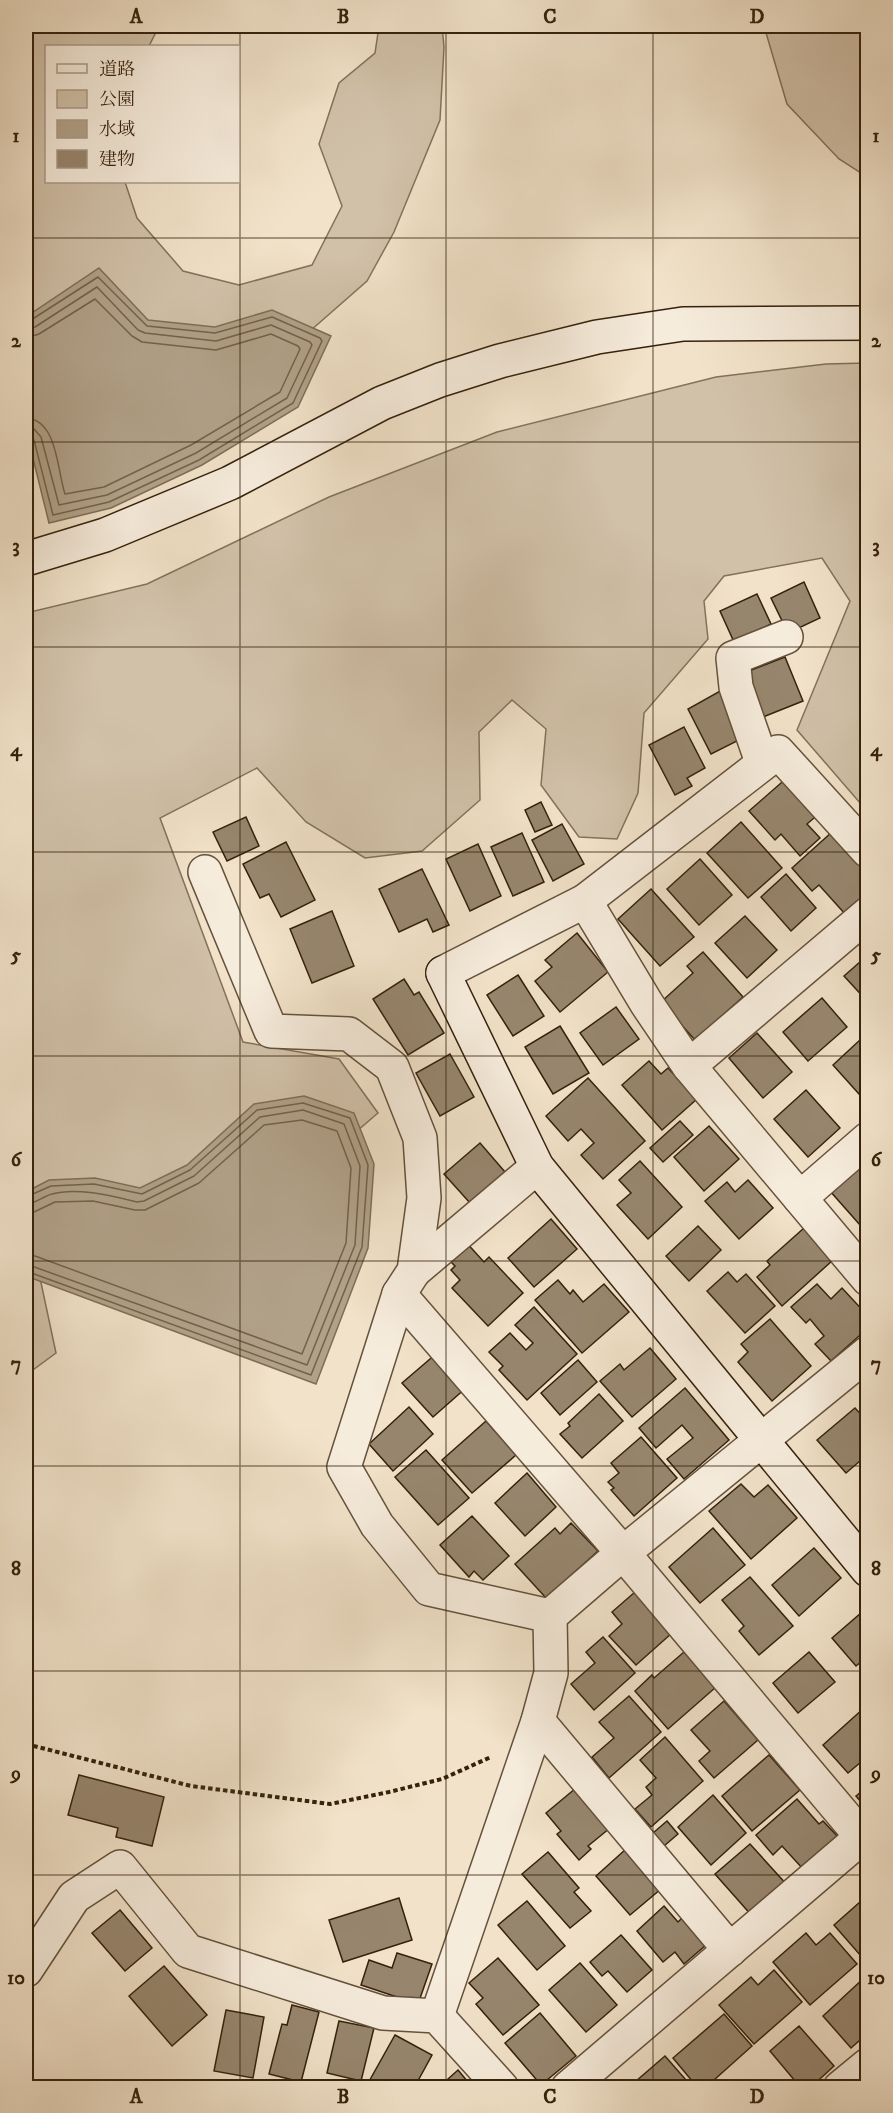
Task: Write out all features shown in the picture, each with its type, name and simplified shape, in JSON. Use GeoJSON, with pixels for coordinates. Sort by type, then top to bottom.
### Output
{"type":"FeatureCollection","features":[{"type":"Feature","properties":{"kind":"street"},"geometry":{"type":"LineString","coordinates":[[26,559],[105,535],[219,488],[382,402],[500,361],[597,337],[683,324],[867,323]]}},
{"type":"Feature","properties":{"kind":"street"},"geometry":{"type":"LineString","coordinates":[[762,762],[736,687],[733,658],[786,637]]}},
{"type":"Feature","properties":{"kind":"street"},"geometry":{"type":"LineString","coordinates":[[867,851],[778,752],[762,762],[585,901],[443,973],[537,1167],[867,1570]]}},
{"type":"Feature","properties":{"kind":"street"},"geometry":{"type":"LineString","coordinates":[[205,872],[271,1032],[350,1034],[392,1067],[420,1138],[424,1198],[407,1282],[344,1467],[377,1525],[429,1589],[550,1616]]}},
{"type":"Feature","properties":{"kind":"street"},"geometry":{"type":"LineString","coordinates":[[585,901],[647,1004],[689,1066],[867,1279]]}},
{"type":"Feature","properties":{"kind":"street"},"geometry":{"type":"LineString","coordinates":[[689,1066],[867,914]]}},
{"type":"Feature","properties":{"kind":"street"},"geometry":{"type":"LineString","coordinates":[[800,1198],[867,1138]]}},
{"type":"Feature","properties":{"kind":"street"},"geometry":{"type":"LineString","coordinates":[[407,1282],[537,1167]]}},
{"type":"Feature","properties":{"kind":"street"},"geometry":{"type":"LineString","coordinates":[[407,1282],[623,1552],[865,1840],[730,1950],[568,2088]]}},
{"type":"Feature","properties":{"kind":"street"},"geometry":{"type":"LineString","coordinates":[[437,2016],[538,1722],[551,1673],[550,1616],[623,1552],[867,1353]]}},
{"type":"Feature","properties":{"kind":"street"},"geometry":{"type":"LineString","coordinates":[[538,1722],[730,1950]]}},
{"type":"Feature","properties":{"kind":"street"},"geometry":{"type":"LineString","coordinates":[[26,1970],[74,1898],[120,1867],[188,1951],[383,2013],[437,2016],[502,2088]]}},
{"type":"Feature","properties":{"kind":"street"},"geometry":{"type":"LineString","coordinates":[[840,2088],[867,2065]]}},
{"type":"Feature","properties":{"kind":"path"},"geometry":{"type":"LineString","coordinates":[[26,1744],[191,1786],[330,1804],[442,1779],[492,1756]]}},
{"type":"Feature","properties":{"kind":"green space"},"geometry":{"type":"Polygon","coordinates":[[[26,26],[159,26],[150,45],[45,45],[45,183],[125,183],[137,218],[183,271],[239,285],[312,265],[342,206],[319,144],[339,83],[375,53],[379,26],[442,26],[444,47],[440,120],[394,232],[367,281],[294,345],[26,340],[26,26]]]}},
{"type":"Feature","properties":{"kind":"green space"},"geometry":{"type":"Polygon","coordinates":[[[764,26],[867,26],[867,177],[839,159],[787,104],[764,26]]]}},
{"type":"Feature","properties":{"kind":"green space"},"geometry":{"type":"Polygon","coordinates":[[[867,363],[867,811],[797,730],[850,601],[822,558],[724,576],[704,601],[708,639],[644,713],[638,793],[617,839],[579,837],[541,785],[546,729],[512,700],[479,732],[480,800],[422,851],[365,858],[306,822],[257,768],[160,818],[243,1042],[339,1059],[378,1113],[343,1143],[30,1231],[56,1353],[26,1375],[26,613],[147,584],[329,497],[497,432],[716,377],[826,364],[867,363]]]}},
{"type":"Feature","properties":{"kind":"water"},"geometry":{"type":"Polygon","coordinates":[[[99,268],[148,320],[215,327],[272,310],[331,336],[298,407],[202,465],[111,508],[49,523],[26,430],[26,317],[99,268]]]}},
{"type":"Feature","properties":{"kind":"water"},"geometry":{"type":"Polygon","coordinates":[[[304,1096],[354,1113],[374,1164],[368,1248],[316,1384],[26,1276],[26,1192],[49,1180],[95,1178],[140,1188],[187,1165],[254,1104],[304,1096]]]}},
{"type":"Feature","properties":{"kind":"building"},"geometry":{"type":"Polygon","coordinates":[[[804,582],[820,618],[788,633],[771,598],[804,582]]]}},
{"type":"Feature","properties":{"kind":"building"},"geometry":{"type":"Polygon","coordinates":[[[757,594],[771,624],[734,642],[720,611],[757,594]]]}},
{"type":"Feature","properties":{"kind":"building"},"geometry":{"type":"Polygon","coordinates":[[[785,657],[803,701],[763,717],[746,672],[785,657]]]}},
{"type":"Feature","properties":{"kind":"building"},"geometry":{"type":"Polygon","coordinates":[[[722,690],[747,736],[711,754],[688,709],[722,690]]]}},
{"type":"Feature","properties":{"kind":"building"},"geometry":{"type":"Polygon","coordinates":[[[684,727],[705,768],[687,778],[692,786],[675,795],[649,745],[684,727]]]}},
{"type":"Feature","properties":{"kind":"building"},"geometry":{"type":"Polygon","coordinates":[[[789,776],[821,812],[807,824],[820,838],[800,856],[781,834],[775,840],[749,811],[789,776]]]}},
{"type":"Feature","properties":{"kind":"building"},"geometry":{"type":"Polygon","coordinates":[[[541,802],[552,825],[535,832],[525,810],[541,802]]]}},
{"type":"Feature","properties":{"kind":"building"},"geometry":{"type":"Polygon","coordinates":[[[246,817],[259,846],[227,861],[213,832],[246,817]]]}},
{"type":"Feature","properties":{"kind":"building"},"geometry":{"type":"Polygon","coordinates":[[[741,822],[782,868],[748,898],[707,853],[741,822]]]}},
{"type":"Feature","properties":{"kind":"building"},"geometry":{"type":"Polygon","coordinates":[[[562,824],[584,864],[553,881],[532,840],[562,824]]]}},
{"type":"Feature","properties":{"kind":"building"},"geometry":{"type":"Polygon","coordinates":[[[832,832],[868,871],[868,896],[846,915],[819,885],[812,891],[792,868],[832,832]]]}},
{"type":"Feature","properties":{"kind":"building"},"geometry":{"type":"Polygon","coordinates":[[[522,833],[544,882],[513,896],[491,847],[522,833]]]}},
{"type":"Feature","properties":{"kind":"building"},"geometry":{"type":"Polygon","coordinates":[[[286,842],[315,900],[281,917],[269,894],[260,898],[243,864],[286,842]]]}},
{"type":"Feature","properties":{"kind":"building"},"geometry":{"type":"Polygon","coordinates":[[[478,844],[501,896],[470,911],[446,859],[478,844]]]}},
{"type":"Feature","properties":{"kind":"building"},"geometry":{"type":"Polygon","coordinates":[[[700,859],[732,895],[699,925],[667,889],[700,859]]]}},
{"type":"Feature","properties":{"kind":"building"},"geometry":{"type":"Polygon","coordinates":[[[422,869],[449,925],[433,932],[427,919],[399,932],[379,889],[422,869]]]}},
{"type":"Feature","properties":{"kind":"building"},"geometry":{"type":"Polygon","coordinates":[[[786,874],[816,908],[791,931],[761,897],[786,874]]]}},
{"type":"Feature","properties":{"kind":"building"},"geometry":{"type":"Polygon","coordinates":[[[651,889],[694,937],[660,966],[618,919],[651,889]]]}},
{"type":"Feature","properties":{"kind":"building"},"geometry":{"type":"Polygon","coordinates":[[[332,911],[354,966],[312,983],[290,929],[332,911]]]}},
{"type":"Feature","properties":{"kind":"building"},"geometry":{"type":"Polygon","coordinates":[[[745,916],[777,950],[747,978],[715,943],[745,916]]]}},
{"type":"Feature","properties":{"kind":"building"},"geometry":{"type":"Polygon","coordinates":[[[577,933],[608,972],[560,1012],[535,981],[552,967],[545,960],[577,933]]]}},
{"type":"Feature","properties":{"kind":"building"},"geometry":{"type":"Polygon","coordinates":[[[703,952],[743,997],[695,1040],[661,1002],[693,973],[687,966],[703,952]]]}},
{"type":"Feature","properties":{"kind":"building"},"geometry":{"type":"Polygon","coordinates":[[[868,955],[868,1002],[844,976],[868,955]]]}},
{"type":"Feature","properties":{"kind":"building"},"geometry":{"type":"Polygon","coordinates":[[[518,975],[544,1016],[513,1036],[487,995],[518,975]]]}},
{"type":"Feature","properties":{"kind":"building"},"geometry":{"type":"Polygon","coordinates":[[[404,979],[414,995],[419,992],[444,1033],[408,1055],[373,999],[404,979]]]}},
{"type":"Feature","properties":{"kind":"building"},"geometry":{"type":"Polygon","coordinates":[[[822,998],[847,1027],[808,1061],[783,1032],[822,998]]]}},
{"type":"Feature","properties":{"kind":"building"},"geometry":{"type":"Polygon","coordinates":[[[616,1007],[639,1039],[603,1065],[580,1033],[616,1007]]]}},
{"type":"Feature","properties":{"kind":"building"},"geometry":{"type":"Polygon","coordinates":[[[560,1026],[589,1073],[553,1094],[525,1047],[560,1026]]]}},
{"type":"Feature","properties":{"kind":"building"},"geometry":{"type":"Polygon","coordinates":[[[757,1033],[792,1072],[763,1098],[729,1058],[757,1033]]]}},
{"type":"Feature","properties":{"kind":"building"},"geometry":{"type":"Polygon","coordinates":[[[861,1039],[868,1047],[868,1104],[833,1065],[861,1039]]]}},
{"type":"Feature","properties":{"kind":"building"},"geometry":{"type":"Polygon","coordinates":[[[450,1054],[474,1097],[440,1116],[416,1073],[450,1054]]]}},
{"type":"Feature","properties":{"kind":"building"},"geometry":{"type":"Polygon","coordinates":[[[649,1061],[661,1074],[668,1068],[697,1099],[662,1130],[622,1085],[649,1061]]]}},
{"type":"Feature","properties":{"kind":"building"},"geometry":{"type":"Polygon","coordinates":[[[588,1078],[645,1141],[603,1179],[581,1155],[594,1143],[581,1129],[568,1141],[546,1116],[588,1078]]]}},
{"type":"Feature","properties":{"kind":"building"},"geometry":{"type":"Polygon","coordinates":[[[806,1090],[840,1128],[808,1157],[774,1119],[806,1090]]]}},
{"type":"Feature","properties":{"kind":"building"},"geometry":{"type":"Polygon","coordinates":[[[680,1121],[693,1135],[663,1162],[650,1148],[680,1121]]]}},
{"type":"Feature","properties":{"kind":"building"},"geometry":{"type":"Polygon","coordinates":[[[709,1126],[739,1159],[704,1191],[674,1157],[709,1126]]]}},
{"type":"Feature","properties":{"kind":"building"},"geometry":{"type":"Polygon","coordinates":[[[480,1143],[505,1172],[470,1203],[444,1174],[480,1143]]]}},
{"type":"Feature","properties":{"kind":"building"},"geometry":{"type":"Polygon","coordinates":[[[640,1161],[682,1207],[648,1239],[617,1205],[631,1193],[619,1180],[640,1161]]]}},
{"type":"Feature","properties":{"kind":"building"},"geometry":{"type":"Polygon","coordinates":[[[860,1164],[868,1173],[868,1234],[830,1191],[860,1164]]]}},
{"type":"Feature","properties":{"kind":"building"},"geometry":{"type":"Polygon","coordinates":[[[748,1180],[773,1208],[739,1239],[705,1201],[727,1182],[735,1192],[748,1180]]]}},
{"type":"Feature","properties":{"kind":"building"},"geometry":{"type":"Polygon","coordinates":[[[551,1219],[577,1249],[534,1287],[508,1258],[551,1219]]]}},
{"type":"Feature","properties":{"kind":"building"},"geometry":{"type":"Polygon","coordinates":[[[698,1226],[721,1250],[689,1281],[666,1256],[698,1226]]]}},
{"type":"Feature","properties":{"kind":"building"},"geometry":{"type":"Polygon","coordinates":[[[804,1228],[833,1260],[782,1306],[757,1277],[770,1265],[767,1261],[804,1228]]]}},
{"type":"Feature","properties":{"kind":"building"},"geometry":{"type":"Polygon","coordinates":[[[463,1239],[484,1262],[489,1257],[523,1293],[488,1326],[452,1288],[460,1280],[451,1270],[455,1266],[445,1256],[463,1239]]]}},
{"type":"Feature","properties":{"kind":"building"},"geometry":{"type":"Polygon","coordinates":[[[728,1272],[737,1282],[746,1274],[775,1306],[745,1333],[707,1291],[728,1272]]]}},
{"type":"Feature","properties":{"kind":"building"},"geometry":{"type":"Polygon","coordinates":[[[558,1280],[570,1294],[573,1290],[583,1302],[604,1284],[629,1312],[582,1353],[535,1300],[558,1280]]]}},
{"type":"Feature","properties":{"kind":"building"},"geometry":{"type":"Polygon","coordinates":[[[817,1284],[831,1299],[842,1288],[868,1316],[868,1328],[831,1361],[815,1344],[824,1336],[810,1319],[806,1323],[791,1307],[817,1284]]]}},
{"type":"Feature","properties":{"kind":"building"},"geometry":{"type":"Polygon","coordinates":[[[534,1307],[577,1354],[527,1400],[499,1370],[503,1366],[489,1352],[510,1333],[526,1350],[533,1343],[515,1325],[534,1307]]]}},
{"type":"Feature","properties":{"kind":"building"},"geometry":{"type":"Polygon","coordinates":[[[770,1319],[811,1366],[772,1401],[738,1362],[748,1352],[741,1344],[770,1319]]]}},
{"type":"Feature","properties":{"kind":"building"},"geometry":{"type":"Polygon","coordinates":[[[650,1348],[676,1379],[632,1417],[600,1381],[620,1364],[624,1370],[650,1348]]]}},
{"type":"Feature","properties":{"kind":"building"},"geometry":{"type":"Polygon","coordinates":[[[437,1353],[467,1387],[433,1417],[402,1383],[437,1353]]]}},
{"type":"Feature","properties":{"kind":"building"},"geometry":{"type":"Polygon","coordinates":[[[578,1360],[597,1382],[560,1415],[541,1393],[578,1360]]]}},
{"type":"Feature","properties":{"kind":"building"},"geometry":{"type":"Polygon","coordinates":[[[685,1388],[729,1440],[684,1479],[667,1459],[693,1438],[682,1425],[656,1448],[639,1428],[685,1388]]]}},
{"type":"Feature","properties":{"kind":"building"},"geometry":{"type":"Polygon","coordinates":[[[599,1394],[623,1421],[582,1458],[560,1434],[570,1426],[568,1423],[599,1394]]]}},
{"type":"Feature","properties":{"kind":"building"},"geometry":{"type":"Polygon","coordinates":[[[409,1407],[433,1434],[393,1471],[369,1444],[409,1407]]]}},
{"type":"Feature","properties":{"kind":"building"},"geometry":{"type":"Polygon","coordinates":[[[855,1408],[868,1422],[868,1454],[846,1473],[817,1440],[855,1408]]]}},
{"type":"Feature","properties":{"kind":"building"},"geometry":{"type":"Polygon","coordinates":[[[486,1421],[516,1455],[472,1493],[442,1460],[486,1421]]]}},
{"type":"Feature","properties":{"kind":"building"},"geometry":{"type":"Polygon","coordinates":[[[641,1437],[677,1478],[634,1516],[611,1490],[614,1488],[608,1482],[619,1473],[611,1463],[641,1437]]]}},
{"type":"Feature","properties":{"kind":"building"},"geometry":{"type":"Polygon","coordinates":[[[426,1450],[469,1498],[438,1525],[395,1477],[426,1450]]]}},
{"type":"Feature","properties":{"kind":"building"},"geometry":{"type":"Polygon","coordinates":[[[527,1473],[556,1507],[525,1536],[495,1503],[527,1473]]]}},
{"type":"Feature","properties":{"kind":"building"},"geometry":{"type":"Polygon","coordinates":[[[741,1484],[754,1497],[768,1485],[797,1518],[751,1559],[709,1511],[741,1484]]]}},
{"type":"Feature","properties":{"kind":"building"},"geometry":{"type":"Polygon","coordinates":[[[472,1516],[509,1556],[483,1580],[474,1571],[469,1577],[440,1545],[472,1516]]]}},
{"type":"Feature","properties":{"kind":"building"},"geometry":{"type":"Polygon","coordinates":[[[571,1523],[598,1551],[546,1598],[515,1564],[555,1528],[560,1534],[571,1523]]]}},
{"type":"Feature","properties":{"kind":"building"},"geometry":{"type":"Polygon","coordinates":[[[713,1528],[745,1565],[700,1603],[669,1567],[713,1528]]]}},
{"type":"Feature","properties":{"kind":"building"},"geometry":{"type":"Polygon","coordinates":[[[814,1548],[841,1578],[799,1616],[772,1585],[814,1548]]]}},
{"type":"Feature","properties":{"kind":"building"},"geometry":{"type":"Polygon","coordinates":[[[750,1577],[793,1626],[759,1655],[739,1631],[744,1626],[722,1600],[750,1577]]]}},
{"type":"Feature","properties":{"kind":"building"},"geometry":{"type":"Polygon","coordinates":[[[635,1592],[672,1633],[636,1665],[609,1636],[622,1624],[612,1612],[635,1592]]]}},
{"type":"Feature","properties":{"kind":"building"},"geometry":{"type":"Polygon","coordinates":[[[868,1607],[868,1656],[856,1666],[832,1638],[868,1607]]]}},
{"type":"Feature","properties":{"kind":"building"},"geometry":{"type":"Polygon","coordinates":[[[603,1637],[635,1673],[594,1710],[571,1684],[595,1663],[586,1652],[603,1637]]]}},
{"type":"Feature","properties":{"kind":"building"},"geometry":{"type":"Polygon","coordinates":[[[684,1652],[716,1687],[668,1729],[635,1691],[652,1675],[654,1678],[684,1652]]]}},
{"type":"Feature","properties":{"kind":"building"},"geometry":{"type":"Polygon","coordinates":[[[809,1652],[835,1682],[798,1713],[773,1683],[809,1652]]]}},
{"type":"Feature","properties":{"kind":"building"},"geometry":{"type":"Polygon","coordinates":[[[629,1696],[661,1732],[609,1778],[592,1757],[614,1738],[599,1722],[629,1696]]]}},
{"type":"Feature","properties":{"kind":"building"},"geometry":{"type":"Polygon","coordinates":[[[724,1701],[758,1740],[714,1778],[699,1761],[710,1751],[691,1730],[724,1701]]]}},
{"type":"Feature","properties":{"kind":"building"},"geometry":{"type":"Polygon","coordinates":[[[864,1708],[868,1712],[868,1756],[848,1773],[823,1745],[864,1708]]]}},
{"type":"Feature","properties":{"kind":"building"},"geometry":{"type":"Polygon","coordinates":[[[665,1737],[703,1781],[651,1827],[635,1809],[652,1795],[646,1787],[656,1778],[640,1760],[665,1737]]]}},
{"type":"Feature","properties":{"kind":"building"},"geometry":{"type":"Polygon","coordinates":[[[769,1755],[800,1790],[752,1831],[722,1796],[769,1755]]]}},
{"type":"Feature","properties":{"kind":"building"},"geometry":{"type":"Polygon","coordinates":[[[79,1775],[164,1797],[152,1846],[116,1837],[118,1828],[68,1815],[79,1775]]]}},
{"type":"Feature","properties":{"kind":"building"},"geometry":{"type":"Polygon","coordinates":[[[868,1786],[868,1810],[856,1796],[868,1786]]]}},
{"type":"Feature","properties":{"kind":"building"},"geometry":{"type":"Polygon","coordinates":[[[576,1788],[610,1828],[588,1846],[591,1849],[579,1860],[557,1834],[561,1831],[546,1813],[576,1788]]]}},
{"type":"Feature","properties":{"kind":"building"},"geometry":{"type":"Polygon","coordinates":[[[713,1795],[746,1833],[711,1865],[678,1827],[713,1795]]]}},
{"type":"Feature","properties":{"kind":"building"},"geometry":{"type":"Polygon","coordinates":[[[797,1799],[819,1824],[823,1821],[840,1839],[804,1870],[782,1846],[773,1855],[756,1835],[797,1799]]]}},
{"type":"Feature","properties":{"kind":"building"},"geometry":{"type":"Polygon","coordinates":[[[667,1821],[678,1834],[664,1846],[653,1833],[667,1821]]]}},
{"type":"Feature","properties":{"kind":"building"},"geometry":{"type":"Polygon","coordinates":[[[750,1844],[788,1886],[753,1917],[715,1874],[750,1844]]]}},
{"type":"Feature","properties":{"kind":"building"},"geometry":{"type":"Polygon","coordinates":[[[626,1849],[661,1889],[630,1915],[596,1876],[626,1849]]]}},
{"type":"Feature","properties":{"kind":"building"},"geometry":{"type":"Polygon","coordinates":[[[548,1852],[579,1888],[574,1892],[591,1911],[570,1928],[522,1874],[548,1852]]]}},
{"type":"Feature","properties":{"kind":"building"},"geometry":{"type":"Polygon","coordinates":[[[868,1895],[868,1951],[861,1956],[834,1925],[868,1895]]]}},
{"type":"Feature","properties":{"kind":"building"},"geometry":{"type":"Polygon","coordinates":[[[399,1898],[412,1940],[343,1962],[329,1920],[399,1898]]]}},
{"type":"Feature","properties":{"kind":"building"},"geometry":{"type":"Polygon","coordinates":[[[527,1901],[565,1946],[537,1970],[498,1925],[527,1901]]]}},
{"type":"Feature","properties":{"kind":"building"},"geometry":{"type":"Polygon","coordinates":[[[664,1906],[678,1922],[682,1918],[706,1945],[684,1964],[675,1952],[663,1962],[637,1931],[664,1906]]]}},
{"type":"Feature","properties":{"kind":"building"},"geometry":{"type":"Polygon","coordinates":[[[120,1910],[152,1948],[125,1971],[92,1933],[120,1910]]]}},
{"type":"Feature","properties":{"kind":"building"},"geometry":{"type":"Polygon","coordinates":[[[806,1933],[816,1945],[830,1933],[857,1964],[810,2005],[773,1962],[806,1933]]]}},
{"type":"Feature","properties":{"kind":"building"},"geometry":{"type":"Polygon","coordinates":[[[621,1935],[652,1970],[627,1992],[608,1971],[602,1976],[590,1962],[621,1935]]]}},
{"type":"Feature","properties":{"kind":"building"},"geometry":{"type":"Polygon","coordinates":[[[397,1953],[432,1964],[418,2004],[361,1985],[369,1960],[392,1968],[397,1953]]]}},
{"type":"Feature","properties":{"kind":"building"},"geometry":{"type":"Polygon","coordinates":[[[498,1958],[539,2005],[503,2035],[476,2004],[483,1998],[469,1983],[498,1958]]]}},
{"type":"Feature","properties":{"kind":"building"},"geometry":{"type":"Polygon","coordinates":[[[580,1963],[617,2005],[586,2032],[549,1990],[580,1963]]]}},
{"type":"Feature","properties":{"kind":"building"},"geometry":{"type":"Polygon","coordinates":[[[164,1966],[207,2015],[172,2046],[129,1996],[164,1966]]]}},
{"type":"Feature","properties":{"kind":"building"},"geometry":{"type":"Polygon","coordinates":[[[774,1970],[802,2002],[754,2044],[719,2005],[751,1977],[758,1985],[774,1970]]]}},
{"type":"Feature","properties":{"kind":"building"},"geometry":{"type":"Polygon","coordinates":[[[865,1977],[868,1980],[868,2033],[851,2048],[823,2016],[865,1977]]]}},
{"type":"Feature","properties":{"kind":"building"},"geometry":{"type":"Polygon","coordinates":[[[292,2005],[319,2012],[301,2082],[269,2074],[282,2024],[287,2025],[292,2005]]]}},
{"type":"Feature","properties":{"kind":"building"},"geometry":{"type":"Polygon","coordinates":[[[226,2010],[264,2017],[253,2078],[214,2071],[226,2010]]]}},
{"type":"Feature","properties":{"kind":"building"},"geometry":{"type":"Polygon","coordinates":[[[540,2013],[576,2056],[541,2085],[505,2043],[540,2013]]]}},
{"type":"Feature","properties":{"kind":"building"},"geometry":{"type":"Polygon","coordinates":[[[724,2014],[752,2046],[705,2088],[698,2088],[673,2058],[724,2014]]]}},
{"type":"Feature","properties":{"kind":"building"},"geometry":{"type":"Polygon","coordinates":[[[339,2021],[374,2028],[361,2081],[327,2073],[339,2021]]]}},
{"type":"Feature","properties":{"kind":"building"},"geometry":{"type":"Polygon","coordinates":[[[799,2026],[834,2066],[810,2088],[801,2088],[770,2051],[799,2026]]]}},
{"type":"Feature","properties":{"kind":"building"},"geometry":{"type":"Polygon","coordinates":[[[395,2035],[432,2055],[414,2088],[371,2088],[367,2085],[395,2035]]]}},
{"type":"Feature","properties":{"kind":"building"},"geometry":{"type":"Polygon","coordinates":[[[665,2056],[693,2088],[628,2088],[665,2056]]]}},
{"type":"Feature","properties":{"kind":"building"},"geometry":{"type":"Polygon","coordinates":[[[458,2070],[473,2088],[438,2088],[458,2070]]]}}]}
